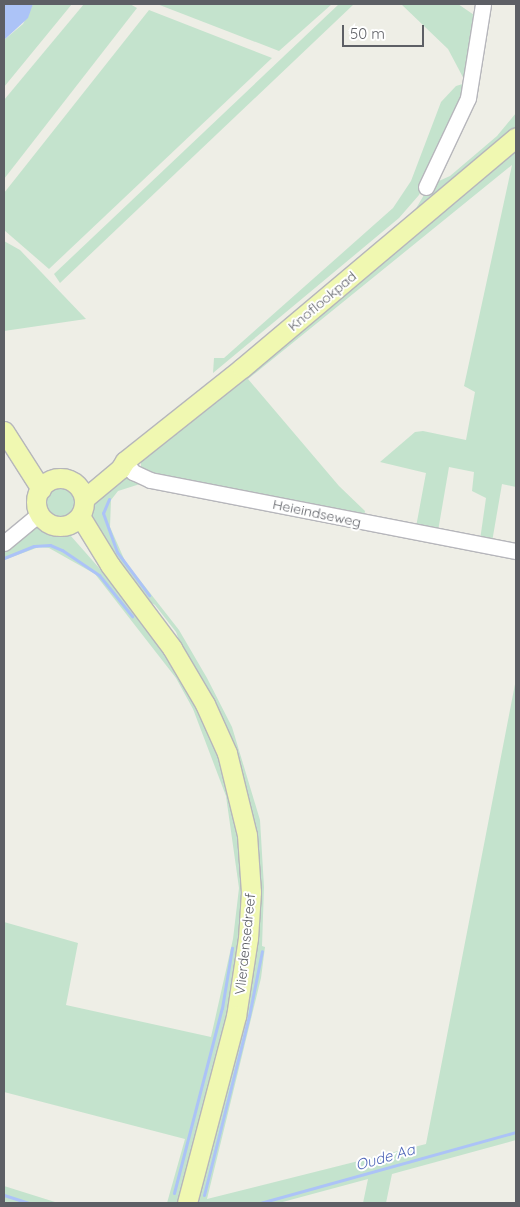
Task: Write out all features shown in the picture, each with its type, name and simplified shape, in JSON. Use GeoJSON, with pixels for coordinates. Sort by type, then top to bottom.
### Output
{"type":"FeatureCollection","features":[{"type":"Feature","properties":{"kind":"main road","name":"Knoflookpad"},"geometry":{"type":"LineString","coordinates":[[76,506],[120,469],[125,461],[242,368],[516,137]]}},
{"type":"Feature","properties":{"kind":"main road"},"geometry":{"type":"LineString","coordinates":[[8,436],[28,451],[46,484]]}},
{"type":"Feature","properties":{"kind":"main road"},"geometry":{"type":"LineString","coordinates":[[60,478],[76,506],[51,525],[39,514],[36,501],[46,484],[60,478]]}},
{"type":"Feature","properties":{"kind":"main road","name":"Vlierdensedreef"},"geometry":{"type":"LineString","coordinates":[[76,506],[110,565],[172,648],[205,704],[227,753],[247,836],[250,910],[236,1016],[187,1203]]}},
{"type":"Feature","properties":{"kind":"street"},"geometry":{"type":"LineString","coordinates":[[426,187],[468,98],[482,4]]}},
{"type":"Feature","properties":{"kind":"street","name":"Heieindseweg"},"geometry":{"type":"LineString","coordinates":[[125,461],[133,472],[150,480],[516,551]]}},
{"type":"Feature","properties":{"kind":"street"},"geometry":{"type":"LineString","coordinates":[[4,543],[39,514]]}},
{"type":"Feature","properties":{"kind":"green space"},"geometry":{"type":"Polygon","coordinates":[[[33,4],[72,4],[4,87],[4,40],[23,24],[33,4]]]}},
{"type":"Feature","properties":{"kind":"green space"},"geometry":{"type":"Polygon","coordinates":[[[84,4],[130,4],[137,8],[4,179],[4,100],[84,4]]]}},
{"type":"Feature","properties":{"kind":"green space"},"geometry":{"type":"Polygon","coordinates":[[[157,4],[332,4],[279,51],[157,4]]]}},
{"type":"Feature","properties":{"kind":"green space"},"geometry":{"type":"Polygon","coordinates":[[[339,4],[354,4],[60,283],[54,274],[339,4]]]}},
{"type":"Feature","properties":{"kind":"green space"},"geometry":{"type":"Polygon","coordinates":[[[401,4],[458,4],[477,17],[466,83],[448,49],[401,4]]]}},
{"type":"Feature","properties":{"kind":"green space"},"geometry":{"type":"Polygon","coordinates":[[[149,10],[272,58],[49,269],[4,230],[4,193],[149,10]]]}},
{"type":"Feature","properties":{"kind":"green space"},"geometry":{"type":"Polygon","coordinates":[[[466,83],[452,125],[419,195],[399,218],[213,373],[214,358],[224,358],[393,208],[411,181],[441,102],[456,86],[466,83]]]}},
{"type":"Feature","properties":{"kind":"green space"},"geometry":{"type":"Polygon","coordinates":[[[516,113],[516,130],[417,213],[415,210],[430,185],[450,176],[497,136],[516,113]]]}},
{"type":"Feature","properties":{"kind":"green space"},"geometry":{"type":"Polygon","coordinates":[[[516,145],[516,487],[502,484],[492,542],[480,540],[486,498],[472,491],[474,472],[449,467],[438,531],[416,527],[426,473],[380,462],[415,432],[423,431],[466,440],[475,392],[464,386],[512,165],[248,379],[339,486],[365,511],[364,517],[141,473],[141,459],[516,145]]]}},
{"type":"Feature","properties":{"kind":"green space"},"geometry":{"type":"Polygon","coordinates":[[[4,241],[20,250],[86,319],[4,331],[4,241]]]}},
{"type":"Feature","properties":{"kind":"green space"},"geometry":{"type":"Polygon","coordinates":[[[124,477],[140,484],[118,491],[111,500],[110,527],[125,561],[179,630],[207,678],[232,727],[260,820],[264,887],[262,946],[265,947],[261,978],[207,1199],[426,1144],[516,679],[516,1140],[392,1174],[386,1203],[363,1203],[368,1179],[279,1203],[193,1203],[241,1014],[256,851],[176,632],[155,605],[142,597],[87,513],[90,499],[124,477]]]}},
{"type":"Feature","properties":{"kind":"green space"},"geometry":{"type":"Polygon","coordinates":[[[60,487],[72,491],[76,503],[72,515],[60,519],[48,515],[44,503],[48,491],[60,487]]]}},
{"type":"Feature","properties":{"kind":"green space"},"geometry":{"type":"Polygon","coordinates":[[[36,527],[70,535],[138,612],[211,727],[244,857],[236,984],[178,1203],[167,1203],[185,1139],[4,1092],[4,922],[78,943],[66,1005],[211,1037],[233,939],[239,888],[226,796],[193,709],[176,678],[95,574],[49,548],[39,547],[4,560],[4,548],[36,527]]]}},
{"type":"Feature","properties":{"kind":"green space"},"geometry":{"type":"Polygon","coordinates":[[[4,1186],[55,1202],[62,1203],[4,1203],[4,1186]]]}},
{"type":"Feature","properties":{"kind":"water"},"geometry":{"type":"Polygon","coordinates":[[[4,4],[33,4],[28,18],[4,40],[4,4]]]}},
{"type":"Feature","properties":{"kind":"waterway"},"geometry":{"type":"LineString","coordinates":[[109,499],[103,513],[117,552],[149,595]]}},
{"type":"Feature","properties":{"kind":"waterway"},"geometry":{"type":"LineString","coordinates":[[4,558],[34,546],[50,545],[62,550],[99,575],[132,616]]}},
{"type":"Feature","properties":{"kind":"waterway"},"geometry":{"type":"LineString","coordinates":[[174,1193],[222,1008],[232,948]]}},
{"type":"Feature","properties":{"kind":"waterway"},"geometry":{"type":"LineString","coordinates":[[204,1195],[249,1016],[262,951]]}},
{"type":"Feature","properties":{"kind":"waterway","name":"Oude Aa"},"geometry":{"type":"LineString","coordinates":[[260,1203],[516,1132]]}},
{"type":"Feature","properties":{"kind":"waterway","name":"Oude Aa"},"geometry":{"type":"LineString","coordinates":[[4,1195],[29,1203]]}}]}
